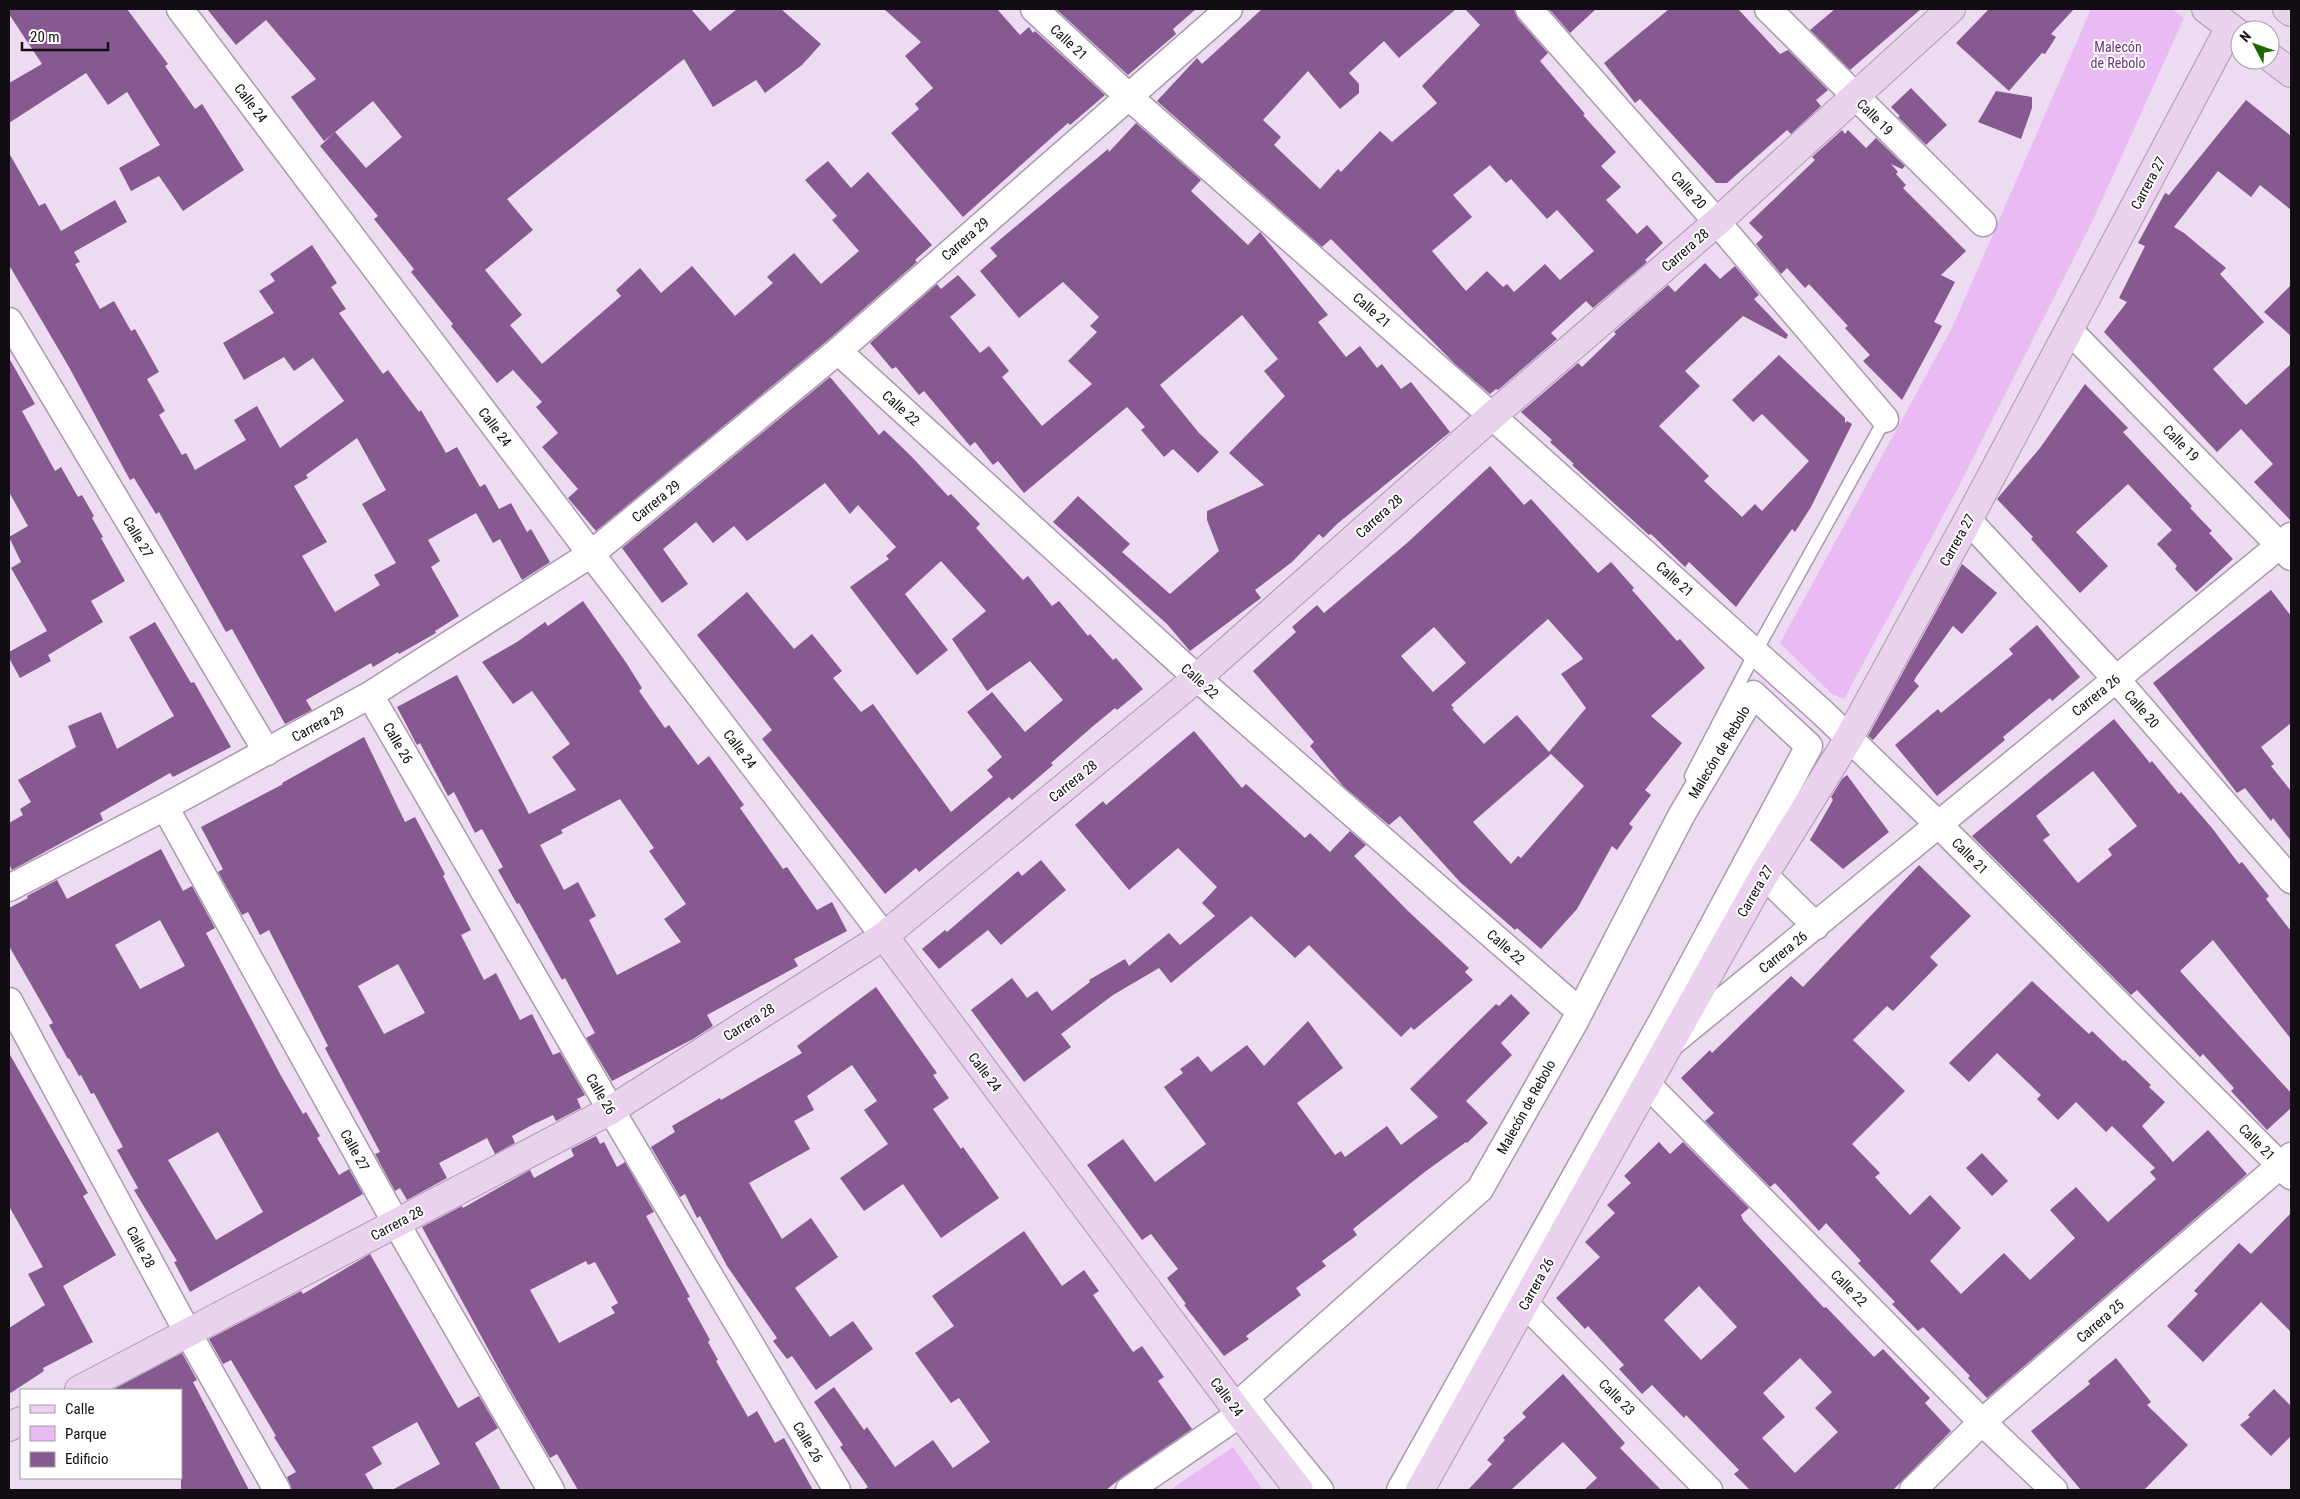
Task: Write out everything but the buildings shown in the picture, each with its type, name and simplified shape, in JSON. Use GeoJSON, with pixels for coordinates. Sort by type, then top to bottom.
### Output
{"type":"FeatureCollection","features":[{"type":"Feature","properties":{"kind":"street","name":"Calle 24"},"geometry":{"type":"LineString","coordinates":[[180,9],[591,554],[884,936],[1233,1405],[1299,1490]]}},
{"type":"Feature","properties":{"kind":"street","name":"Calle 21"},"geometry":{"type":"LineString","coordinates":[[1034,9],[1128,96],[1763,657],[1938,824],[2288,1166]]}},
{"type":"Feature","properties":{"kind":"street","name":"Carrera 29"},"geometry":{"type":"LineString","coordinates":[[9,888],[165,807],[370,695],[591,554],[838,351],[1229,9]]}},
{"type":"Feature","properties":{"kind":"street","name":"Calle 20"},"geometry":{"type":"LineString","coordinates":[[1529,9],[1718,222],[1885,419]]}},
{"type":"Feature","properties":{"kind":"street","name":"Calle 19"},"geometry":{"type":"LineString","coordinates":[[1768,9],[1983,223]]}},
{"type":"Feature","properties":{"kind":"street","name":"Carrera 28"},"geometry":{"type":"LineString","coordinates":[[81,1389],[611,1110],[884,936],[1197,678],[1492,416],[1718,222],[1951,9]]}},
{"type":"Feature","properties":{"kind":"street"},"geometry":{"type":"LineString","coordinates":[[2206,9],[2230,27]]}},
{"type":"Feature","properties":{"kind":"street"},"geometry":{"type":"LineString","coordinates":[[2287,9],[2291,12]]}},
{"type":"Feature","properties":{"kind":"street","name":"Carrera 27"},"geometry":{"type":"LineString","coordinates":[[1670,1044],[1764,875],[1849,738],[2069,330],[2230,40]]}},
{"type":"Feature","properties":{"kind":"street"},"geometry":{"type":"LineString","coordinates":[[2280,65],[2291,73]]}},
{"type":"Feature","properties":{"kind":"street","name":"Calle 27"},"geometry":{"type":"LineString","coordinates":[[9,321],[267,752]]}},
{"type":"Feature","properties":{"kind":"street","name":"Calle 19"},"geometry":{"type":"LineString","coordinates":[[2069,330],[2288,546]]}},
{"type":"Feature","properties":{"kind":"street","name":"Calle 22"},"geometry":{"type":"LineString","coordinates":[[838,351],[1197,678],[1570,1003]]}},
{"type":"Feature","properties":{"kind":"street","name":"Calle 20"},"geometry":{"type":"LineString","coordinates":[[1968,520],[2116,679],[2291,880]]}},
{"type":"Feature","properties":{"kind":"street","name":"Carrera 26"},"geometry":{"type":"LineString","coordinates":[[1420,1490],[1525,1304],[1646,1083],[1670,1044],[2116,679],[2288,546]]}},
{"type":"Feature","properties":{"kind":"street","name":"Malecón de Rebolo"},"geometry":{"type":"LineString","coordinates":[[1320,1490],[1245,1398],[1480,1189],[1577,1017],[1681,816],[1753,694],[1809,746],[1662,1021],[1400,1490]]}},
{"type":"Feature","properties":{"kind":"street","name":"Calle 26"},"geometry":{"type":"LineString","coordinates":[[370,695],[611,1110],[836,1490]]}},
{"type":"Feature","properties":{"kind":"street","name":"Calle 27"},"geometry":{"type":"LineString","coordinates":[[165,807],[396,1223],[551,1490]]}},
{"type":"Feature","properties":{"kind":"street"},"geometry":{"type":"LineString","coordinates":[[1764,875],[1816,926]]}},
{"type":"Feature","properties":{"kind":"street","name":"Calle 28"},"geometry":{"type":"LineString","coordinates":[[9,1001],[188,1333],[277,1490]]}},
{"type":"Feature","properties":{"kind":"street","name":"Calle 22"},"geometry":{"type":"LineString","coordinates":[[1646,1083],[1982,1422],[2054,1490]]}},
{"type":"Feature","properties":{"kind":"street","name":"Carrera 25"},"geometry":{"type":"LineString","coordinates":[[1913,1490],[1982,1422],[2288,1166]]}},
{"type":"Feature","properties":{"kind":"street"},"geometry":{"type":"LineString","coordinates":[[1130,1490],[1233,1405],[1472,1180]]}},
{"type":"Feature","properties":{"kind":"street","name":"Calle 23"},"geometry":{"type":"LineString","coordinates":[[1525,1304],[1710,1490]]}},
{"type":"Feature","properties":{"kind":"street"},"geometry":{"type":"LineString","coordinates":[[9,1428],[20,1422]]}},
{"type":"Feature","properties":{"kind":"lane"},"geometry":{"type":"LineString","coordinates":[[1570,1003],[1763,657],[1885,419]]}},
{"type":"Feature","properties":{"kind":"green space","name":"Malecón de Rebolo"},"geometry":{"type":"Polygon","coordinates":[[[2091,9],[2172,9],[2184,18],[2092,222],[1958,488],[1844,699],[1832,694],[1780,643],[1952,328],[2091,9]]]}},
{"type":"Feature","properties":{"kind":"green space"},"geometry":{"type":"Polygon","coordinates":[[[1233,1447],[1263,1490],[1170,1490],[1233,1447]]]}}]}
